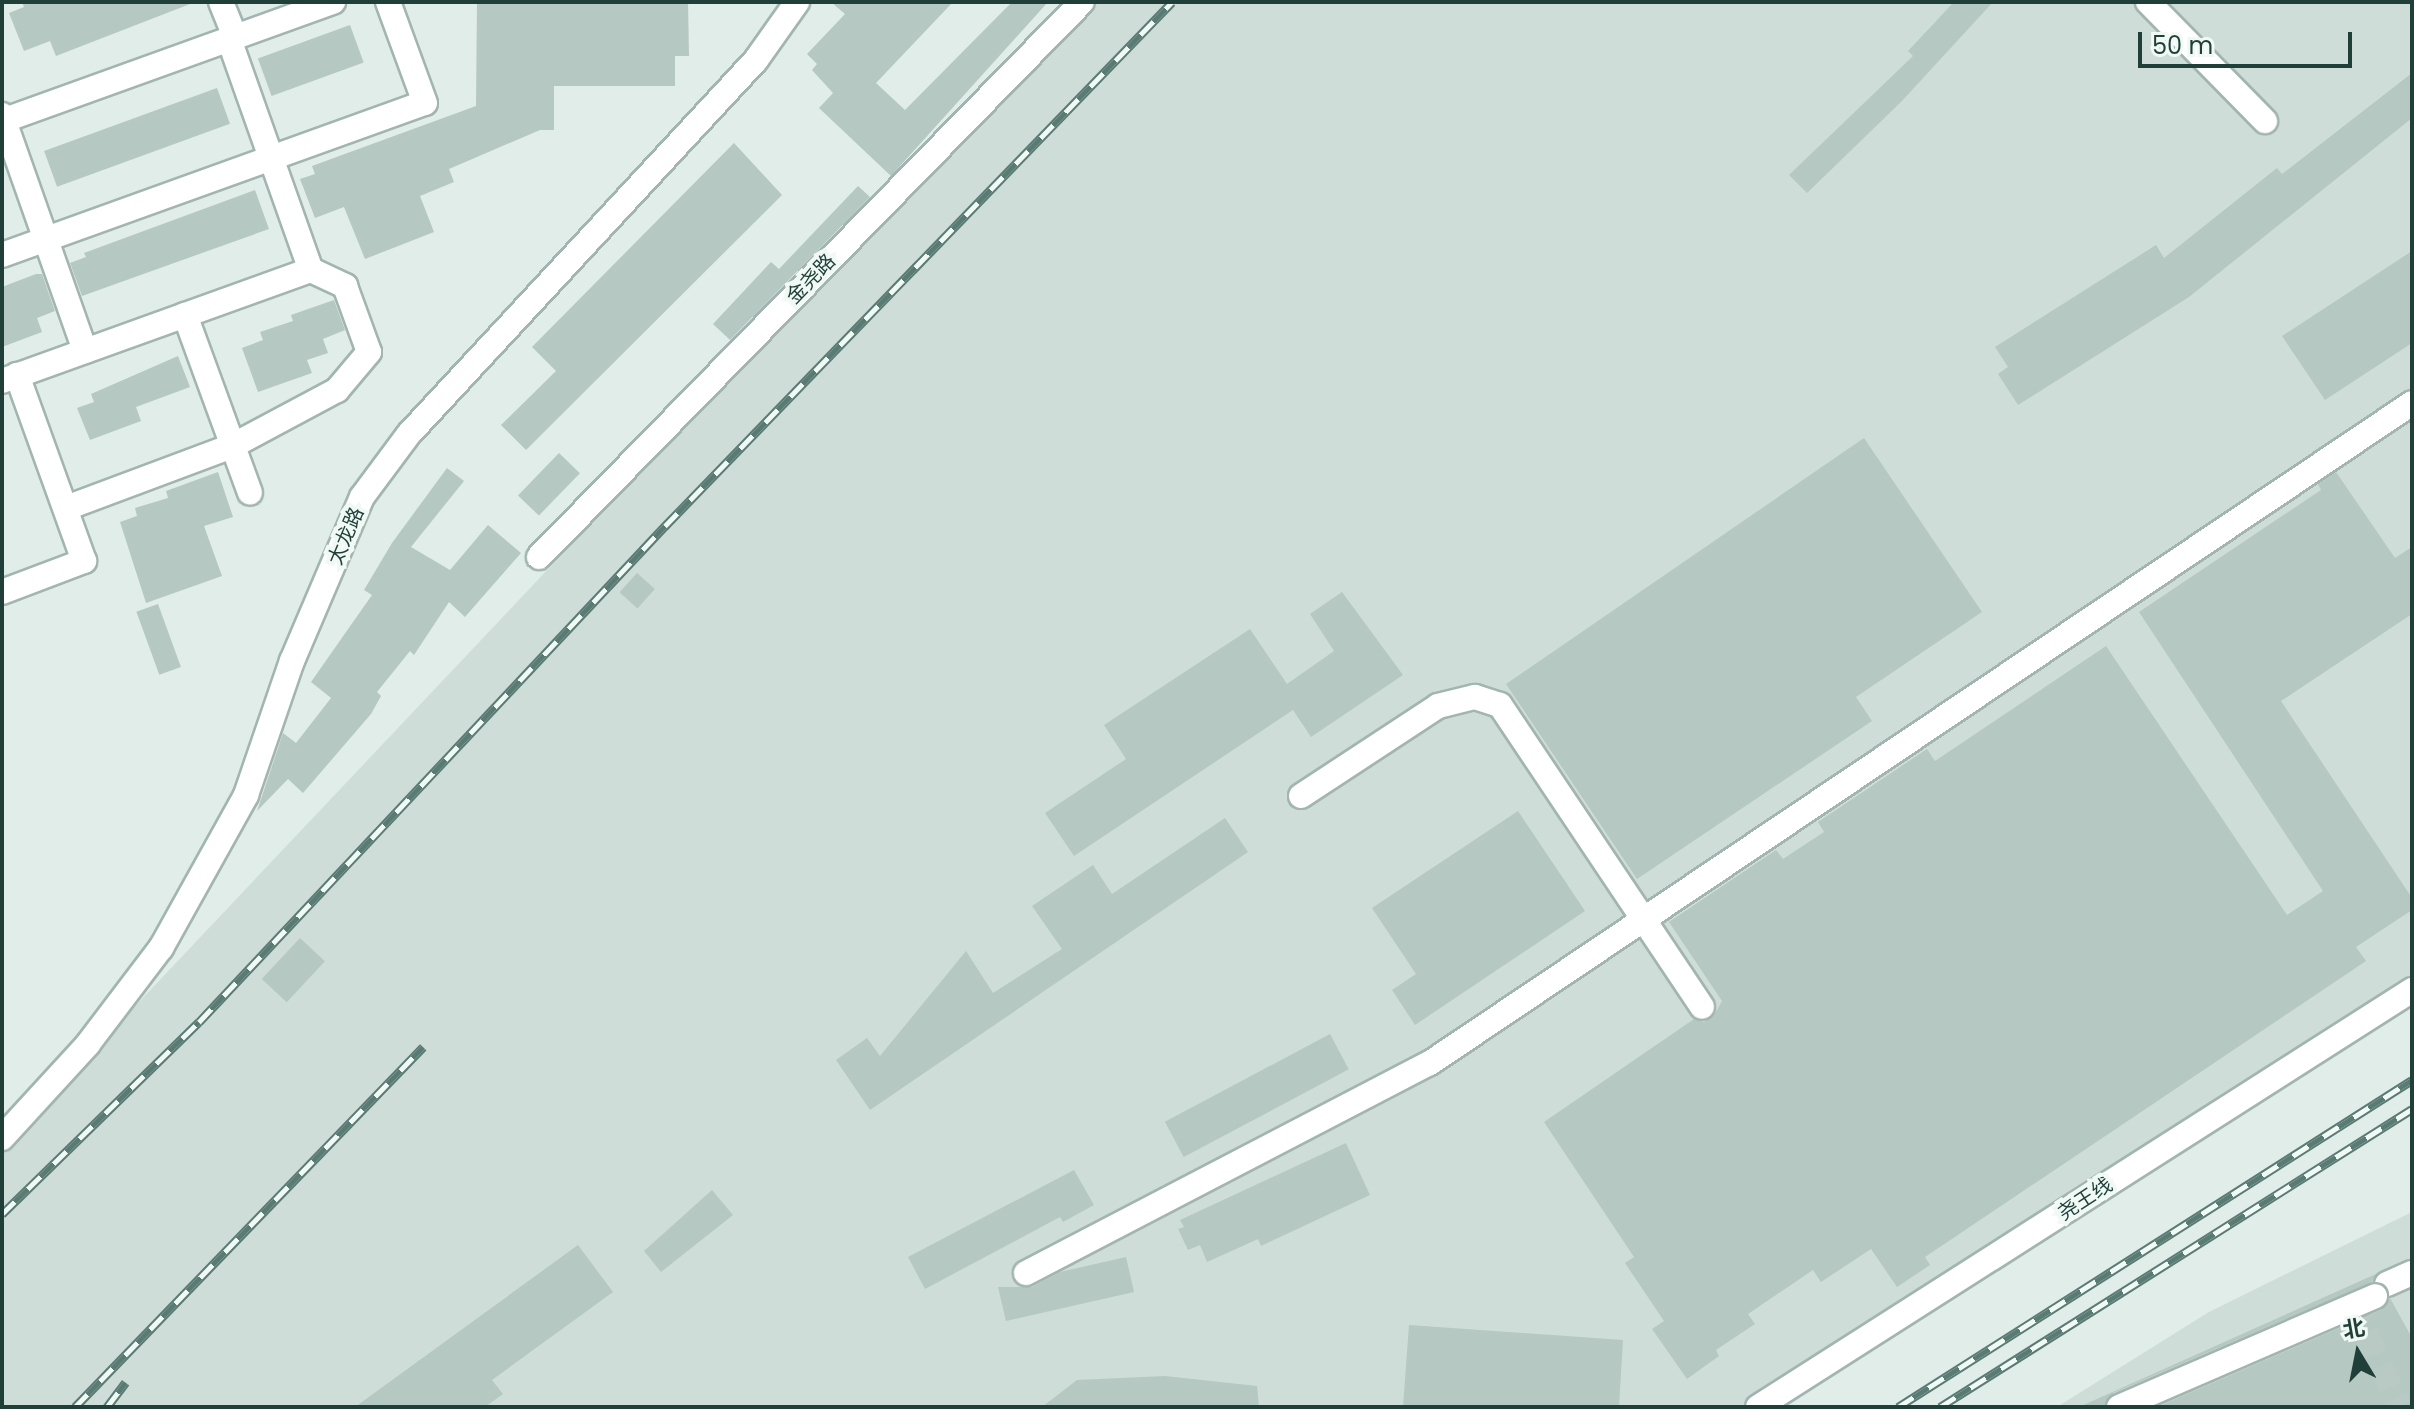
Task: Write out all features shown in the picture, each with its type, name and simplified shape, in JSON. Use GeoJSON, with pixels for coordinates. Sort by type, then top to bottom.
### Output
{"type":"FeatureCollection","features":[{"type":"Feature","properties":{"kind":"street"},"geometry":{"type":"LineString","coordinates":[[221,2],[311,270]]}},
{"type":"Feature","properties":{"kind":"street"},"geometry":{"type":"LineString","coordinates":[[85,351],[3,119],[333,2]]}},
{"type":"Feature","properties":{"kind":"street"},"geometry":{"type":"LineString","coordinates":[[2,255],[425,103],[388,2]]}},
{"type":"Feature","properties":{"kind":"street","name":"太龙路"},"geometry":{"type":"LineString","coordinates":[[2,1138],[88,1044],[161,948],[246,795],[292,661],[362,497],[408,435],[756,60],[797,2]]}},
{"type":"Feature","properties":{"kind":"street","name":"金尧路"},"geometry":{"type":"LineString","coordinates":[[539,557],[1082,2]]}},
{"type":"Feature","properties":{"kind":"street"},"geometry":{"type":"LineString","coordinates":[[2148,2],[2265,121]]}},
{"type":"Feature","properties":{"kind":"street"},"geometry":{"type":"LineString","coordinates":[[2,592],[84,561],[66,508],[10,378],[311,270],[345,286],[369,352],[337,390],[232,446],[66,508]]}},
{"type":"Feature","properties":{"kind":"street"},"geometry":{"type":"LineString","coordinates":[[185,315],[250,493]]}},
{"type":"Feature","properties":{"kind":"street"},"geometry":{"type":"LineString","coordinates":[[1026,1273],[1430,1063],[2412,403]]}},
{"type":"Feature","properties":{"kind":"street"},"geometry":{"type":"LineString","coordinates":[[1301,796],[1438,706],[1475,697],[1500,705],[1702,1007]]}},
{"type":"Feature","properties":{"kind":"street","name":"尧王线"},"geometry":{"type":"LineString","coordinates":[[1758,1407],[2412,990]]}},
{"type":"Feature","properties":{"kind":"street"},"geometry":{"type":"LineString","coordinates":[[2119,1407],[2381,1290],[2412,1273]]}},
{"type":"Feature","properties":{"kind":"shaded area"},"geometry":{"type":"Polygon","coordinates":[[[1084,2],[2412,2],[2412,976],[1750,1407],[2,1407],[2,1147],[1084,2]]]}},
{"type":"Feature","properties":{"kind":"shaded area"},"geometry":{"type":"Polygon","coordinates":[[[2412,1212],[2412,1407],[2057,1407],[2209,1312],[2412,1212]]]}},
{"type":"Feature","properties":{"kind":"building"},"geometry":{"type":"Polygon","coordinates":[[[22,2],[190,4],[56,56],[50,41],[24,51],[9,13],[24,7],[22,2]]]}},
{"type":"Feature","properties":{"kind":"building"},"geometry":{"type":"Polygon","coordinates":[[[477,2],[688,2],[689,56],[675,56],[675,86],[554,86],[554,130],[540,130],[449,169],[454,182],[420,196],[434,232],[365,259],[344,207],[315,218],[300,179],[315,174],[312,166],[476,106],[477,2]]]}},
{"type":"Feature","properties":{"kind":"building"},"geometry":{"type":"Polygon","coordinates":[[[831,2],[953,2],[876,83],[905,110],[1012,2],[1048,2],[891,176],[819,108],[833,93],[812,70],[817,64],[807,54],[845,14],[831,2]]]}},
{"type":"Feature","properties":{"kind":"building"},"geometry":{"type":"Polygon","coordinates":[[[1954,2],[1993,2],[1902,101],[1807,193],[1789,175],[1913,56],[1908,51],[1954,2]]]}},
{"type":"Feature","properties":{"kind":"building"},"geometry":{"type":"Polygon","coordinates":[[[350,25],[364,63],[272,96],[258,59],[350,25]]]}},
{"type":"Feature","properties":{"kind":"building"},"geometry":{"type":"Polygon","coordinates":[[[2412,73],[2412,118],[2189,297],[2018,405],[1998,374],[2008,367],[1995,347],[2156,245],[2164,258],[2277,168],[2282,174],[2412,73]]]}},
{"type":"Feature","properties":{"kind":"building"},"geometry":{"type":"Polygon","coordinates":[[[217,88],[230,124],[57,187],[44,151],[217,88]]]}},
{"type":"Feature","properties":{"kind":"building"},"geometry":{"type":"Polygon","coordinates":[[[734,143],[782,195],[526,450],[501,425],[556,371],[532,347],[734,143]]]}},
{"type":"Feature","properties":{"kind":"building"},"geometry":{"type":"Polygon","coordinates":[[[858,186],[870,197],[730,340],[713,324],[771,262],[779,269],[858,186]]]}},
{"type":"Feature","properties":{"kind":"building"},"geometry":{"type":"Polygon","coordinates":[[[255,190],[269,229],[82,296],[70,263],[86,257],[84,253],[255,190]]]}},
{"type":"Feature","properties":{"kind":"building"},"geometry":{"type":"Polygon","coordinates":[[[2412,251],[2412,343],[2325,400],[2282,336],[2412,251]]]}},
{"type":"Feature","properties":{"kind":"building"},"geometry":{"type":"Polygon","coordinates":[[[42,274],[55,311],[37,318],[42,332],[2,347],[2,287],[42,274]]]}},
{"type":"Feature","properties":{"kind":"building"},"geometry":{"type":"Polygon","coordinates":[[[334,300],[345,330],[323,339],[328,353],[307,360],[312,373],[258,392],[242,348],[263,340],[260,332],[293,321],[291,315],[334,300]]]}},
{"type":"Feature","properties":{"kind":"building"},"geometry":{"type":"Polygon","coordinates":[[[178,356],[190,387],[136,407],[141,421],[90,440],[77,408],[94,402],[91,394],[178,356]]]}},
{"type":"Feature","properties":{"kind":"building"},"geometry":{"type":"Polygon","coordinates":[[[1864,438],[1982,612],[1856,697],[1872,721],[1637,879],[1506,684],[1864,438]]]}},
{"type":"Feature","properties":{"kind":"building"},"geometry":{"type":"Polygon","coordinates":[[[559,453],[580,473],[539,516],[518,495],[559,453]]]}},
{"type":"Feature","properties":{"kind":"building"},"geometry":{"type":"Polygon","coordinates":[[[447,468],[464,481],[411,547],[450,570],[488,525],[521,553],[465,617],[449,602],[414,655],[410,651],[377,692],[381,696],[371,714],[303,793],[288,779],[257,811],[283,733],[296,743],[331,698],[311,682],[372,595],[364,590],[392,543],[447,468]]]}},
{"type":"Feature","properties":{"kind":"building"},"geometry":{"type":"Polygon","coordinates":[[[218,472],[233,517],[204,526],[222,576],[146,603],[120,522],[137,516],[135,508],[168,498],[166,491],[218,472]]]}},
{"type":"Feature","properties":{"kind":"building"},"geometry":{"type":"Polygon","coordinates":[[[2336,472],[2395,558],[2412,547],[2412,614],[2281,701],[2412,898],[2412,910],[2356,947],[2366,961],[1925,1257],[1930,1265],[1897,1287],[1871,1249],[1821,1282],[1813,1270],[1748,1314],[1755,1324],[1716,1350],[1719,1356],[1687,1379],[1652,1329],[1664,1321],[1625,1263],[1634,1257],[1544,1122],[1694,1019],[1704,1022],[1715,1014],[1722,1001],[1669,922],[1776,850],[1783,859],[1824,832],[1818,822],[1927,749],[1935,761],[2106,646],[2287,915],[2323,891],[2139,612],[2321,490],[2318,484],[2336,472]]]}},
{"type":"Feature","properties":{"kind":"building"},"geometry":{"type":"Polygon","coordinates":[[[637,573],[655,589],[637,608],[620,592],[637,573]]]}},
{"type":"Feature","properties":{"kind":"building"},"geometry":{"type":"Polygon","coordinates":[[[1342,592],[1403,675],[1311,737],[1293,710],[1074,856],[1045,813],[1126,759],[1104,725],[1250,629],[1287,684],[1334,651],[1310,614],[1342,592]]]}},
{"type":"Feature","properties":{"kind":"building"},"geometry":{"type":"Polygon","coordinates":[[[158,604],[181,667],[159,675],[136,612],[158,604]]]}},
{"type":"Feature","properties":{"kind":"building"},"geometry":{"type":"Polygon","coordinates":[[[1518,811],[1585,911],[1415,1025],[1392,990],[1416,974],[1372,908],[1518,811]]]}},
{"type":"Feature","properties":{"kind":"building"},"geometry":{"type":"Polygon","coordinates":[[[1225,818],[1248,852],[870,1110],[836,1060],[867,1038],[880,1056],[966,951],[993,993],[1062,949],[1032,906],[1093,865],[1112,894],[1225,818]]]}},
{"type":"Feature","properties":{"kind":"building"},"geometry":{"type":"Polygon","coordinates":[[[300,938],[325,961],[287,1002],[262,979],[300,938]]]}},
{"type":"Feature","properties":{"kind":"building"},"geometry":{"type":"Polygon","coordinates":[[[1330,1034],[1349,1069],[1184,1157],[1165,1122],[1330,1034]]]}},
{"type":"Feature","properties":{"kind":"building"},"geometry":{"type":"Polygon","coordinates":[[[1346,1143],[1370,1195],[1261,1246],[1258,1239],[1207,1262],[1200,1245],[1188,1250],[1178,1229],[1184,1227],[1180,1220],[1346,1143]]]}},
{"type":"Feature","properties":{"kind":"building"},"geometry":{"type":"Polygon","coordinates":[[[1074,1170],[1094,1205],[1063,1222],[1060,1217],[925,1289],[908,1257],[1074,1170]]]}},
{"type":"Feature","properties":{"kind":"building"},"geometry":{"type":"Polygon","coordinates":[[[712,1190],[733,1215],[661,1272],[644,1251],[712,1190]]]}},
{"type":"Feature","properties":{"kind":"building"},"geometry":{"type":"Polygon","coordinates":[[[578,1245],[613,1292],[492,1380],[503,1394],[485,1407],[355,1407],[578,1245]]]}},
{"type":"Feature","properties":{"kind":"building"},"geometry":{"type":"Polygon","coordinates":[[[1126,1257],[1134,1292],[1006,1321],[998,1287],[1032,1287],[1060,1272],[1126,1257]]]}},
{"type":"Feature","properties":{"kind":"building"},"geometry":{"type":"Polygon","coordinates":[[[2376,1274],[2372,1282],[2113,1393],[2104,1407],[2079,1407],[2376,1274]]]}},
{"type":"Feature","properties":{"kind":"building"},"geometry":{"type":"Polygon","coordinates":[[[2390,1298],[2412,1338],[2412,1407],[2157,1407],[2381,1310],[2390,1298]]]}},
{"type":"Feature","properties":{"kind":"building"},"geometry":{"type":"Polygon","coordinates":[[[1409,1325],[1623,1340],[1619,1407],[1403,1407],[1409,1325]]]}},
{"type":"Feature","properties":{"kind":"building"},"geometry":{"type":"Polygon","coordinates":[[[1165,1376],[1257,1386],[1259,1407],[1042,1407],[1077,1380],[1165,1376]]]}},
{"type":"Feature","properties":{"kind":"tunnel"},"geometry":{"type":"LineString","coordinates":[[2351,1300],[2399,1407]]}},
{"type":"Feature","properties":{"kind":"railway"},"geometry":{"type":"LineString","coordinates":[[2,1214],[199,1022],[665,526],[1172,2]]}},
{"type":"Feature","properties":{"kind":"railway"},"geometry":{"type":"LineString","coordinates":[[75,1407],[423,1047]]}},
{"type":"Feature","properties":{"kind":"railway"},"geometry":{"type":"LineString","coordinates":[[1898,1407],[2412,1080]]}},
{"type":"Feature","properties":{"kind":"railway"},"geometry":{"type":"LineString","coordinates":[[1940,1407],[2412,1109]]}},
{"type":"Feature","properties":{"kind":"railway"},"geometry":{"type":"LineString","coordinates":[[107,1407],[126,1382]]}}]}
